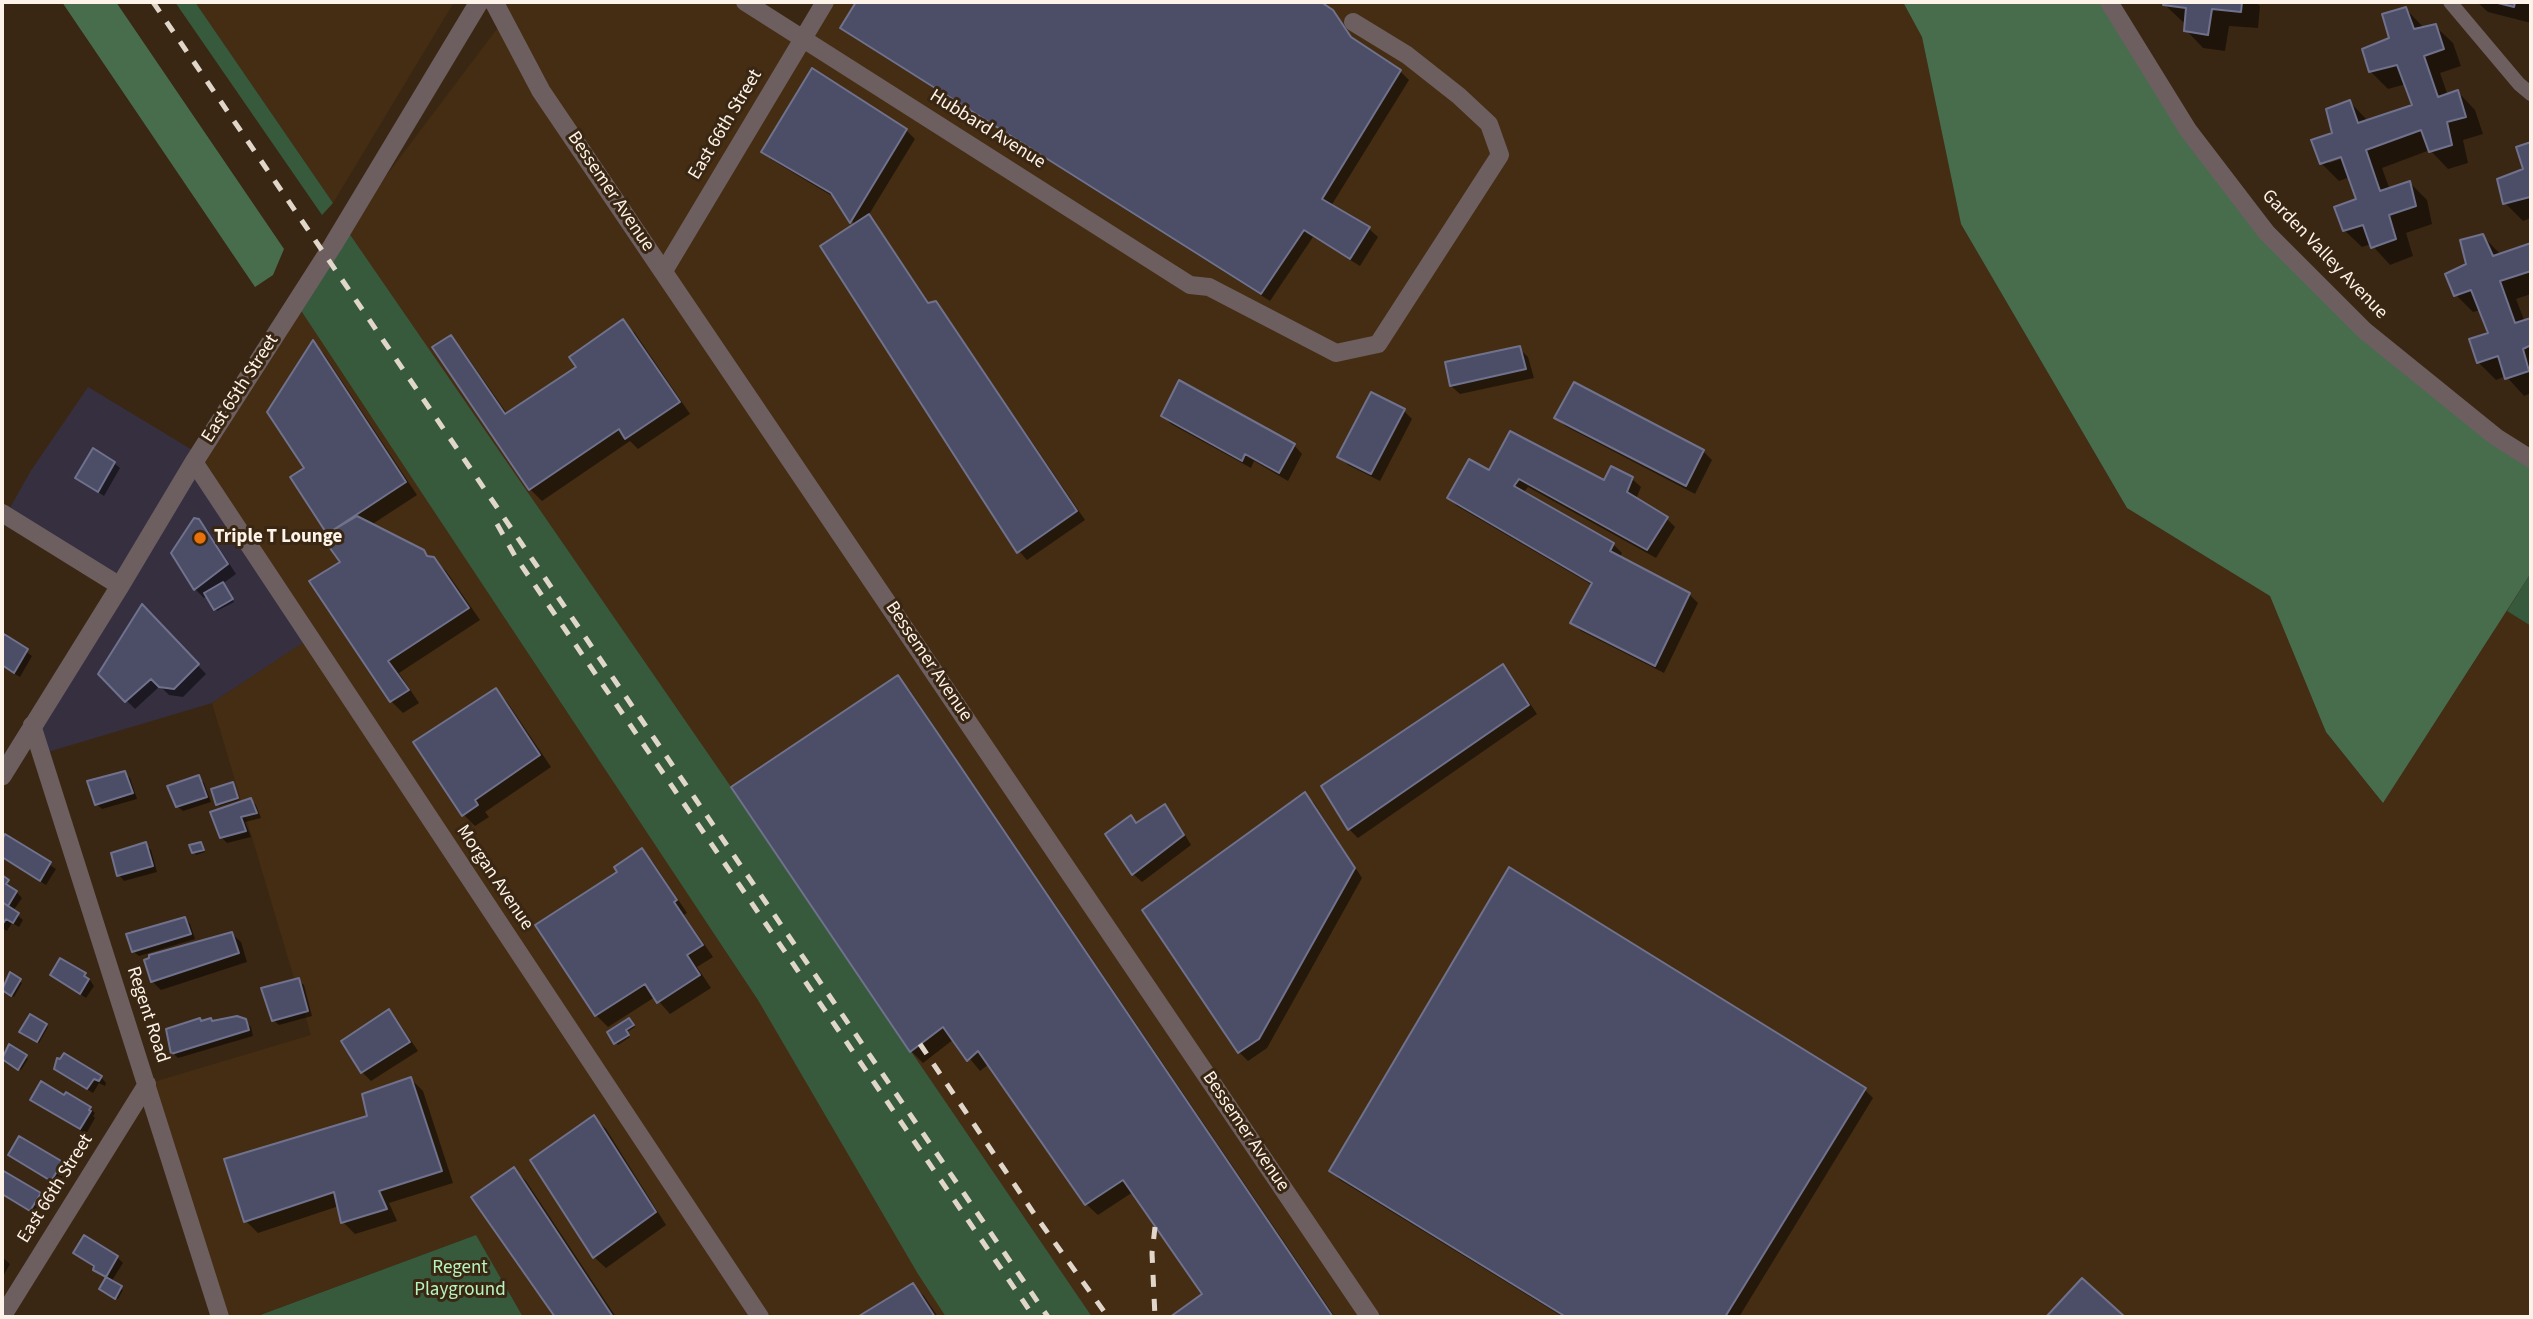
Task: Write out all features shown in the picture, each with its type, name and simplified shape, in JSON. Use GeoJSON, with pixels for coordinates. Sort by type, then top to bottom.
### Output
{"type":"FeatureCollection","features":[{"type":"Feature","properties":{"kind":"street","name":"East 65th Street"},"geometry":{"type":"LineString","coordinates":[[2,776],[194,462],[333,246],[479,2]]}},
{"type":"Feature","properties":{"kind":"street","name":"Bessemer Avenue"},"geometry":{"type":"LineString","coordinates":[[494,2],[541,91],[1370,1317]]}},
{"type":"Feature","properties":{"kind":"street","name":"Hubbard Avenue"},"geometry":{"type":"LineString","coordinates":[[745,2],[1190,285],[1209,287],[1336,353],[1378,344],[1500,155],[1489,124],[1407,55],[1353,22]]}},
{"type":"Feature","properties":{"kind":"street","name":"East 66th Street"},"geometry":{"type":"LineString","coordinates":[[664,271],[825,2]]}},
{"type":"Feature","properties":{"kind":"street","name":"Garden Valley Avenue"},"geometry":{"type":"LineString","coordinates":[[2109,2],[2188,130],[2266,232],[2365,331],[2497,438],[2531,459]]}},
{"type":"Feature","properties":{"kind":"street"},"geometry":{"type":"LineString","coordinates":[[2450,2],[2519,85],[2531,94]]}},
{"type":"Feature","properties":{"kind":"street","name":"Morgan Avenue"},"geometry":{"type":"LineString","coordinates":[[194,462],[760,1317]]}},
{"type":"Feature","properties":{"kind":"street"},"geometry":{"type":"LineString","coordinates":[[2,513],[120,586]]}},
{"type":"Feature","properties":{"kind":"street","name":"Regent Road"},"geometry":{"type":"LineString","coordinates":[[32,726],[220,1317]]}},
{"type":"Feature","properties":{"kind":"street","name":"East 66th Street"},"geometry":{"type":"LineString","coordinates":[[2,1317],[147,1084]]}},
{"type":"Feature","properties":{"kind":"shaded area"},"geometry":{"type":"Polygon","coordinates":[[[195,2],[454,2],[333,203],[195,2]]]}},
{"type":"Feature","properties":{"kind":"shaded area"},"geometry":{"type":"Polygon","coordinates":[[[494,2],[745,2],[803,38],[825,2],[1903,2],[1922,37],[1961,224],[2127,508],[2270,596],[2326,732],[2383,803],[2507,611],[2531,626],[2531,1317],[523,1317],[476,1235],[255,1317],[220,1317],[147,1084],[311,1035],[212,703],[310,638],[194,462],[325,257],[503,21],[494,2]]]}},
{"type":"Feature","properties":{"kind":"shaded area"},"geometry":{"type":"Polygon","coordinates":[[[88,387],[199,454],[311,638],[212,703],[41,754],[32,725],[120,586],[6,515],[30,472],[88,387]]]}},
{"type":"Feature","properties":{"kind":"green space"},"geometry":{"type":"Polygon","coordinates":[[[62,2],[116,2],[284,249],[273,275],[255,287],[62,2]]]}},
{"type":"Feature","properties":{"kind":"green space"},"geometry":{"type":"Polygon","coordinates":[[[175,2],[195,2],[333,203],[322,215],[175,2]]]}},
{"type":"Feature","properties":{"kind":"green space"},"geometry":{"type":"Polygon","coordinates":[[[1903,2],[2109,2],[2188,130],[2365,331],[2531,459],[2531,573],[2383,803],[2326,732],[2270,596],[2127,508],[1961,224],[1922,37],[1903,2]]]}},
{"type":"Feature","properties":{"kind":"green space"},"geometry":{"type":"Polygon","coordinates":[[[344,226],[1092,1317],[946,1317],[918,1274],[758,1000],[296,303],[344,226]]]}},
{"type":"Feature","properties":{"kind":"green space"},"geometry":{"type":"Polygon","coordinates":[[[2531,573],[2531,626],[2507,611],[2531,573]]]}},
{"type":"Feature","properties":{"kind":"green space","name":"Regent Playground"},"geometry":{"type":"Polygon","coordinates":[[[476,1235],[523,1317],[255,1317],[476,1235]]]}},
{"type":"Feature","properties":{"kind":"building"},"geometry":{"type":"Polygon","coordinates":[[[856,2],[1321,2],[1333,10],[1351,37],[1401,70],[1322,199],[1370,227],[1350,259],[1304,230],[1261,294],[840,28],[856,2]]]}},
{"type":"Feature","properties":{"kind":"building"},"geometry":{"type":"Polygon","coordinates":[[[2164,2],[2242,2],[2241,12],[2212,9],[2208,35],[2184,31],[2186,8],[2163,5],[2164,2]]]}},
{"type":"Feature","properties":{"kind":"building"},"geometry":{"type":"Polygon","coordinates":[[[2494,2],[2515,2],[2514,7],[2494,2]]]}},
{"type":"Feature","properties":{"kind":"building"},"geometry":{"type":"Polygon","coordinates":[[[2406,7],[2414,29],[2436,24],[2444,49],[2424,56],[2438,97],[2458,90],[2466,117],[2447,122],[2452,145],[2429,152],[2421,130],[2366,150],[2380,191],[2410,181],[2416,206],[2389,215],[2396,239],[2371,248],[2363,225],[2343,231],[2334,207],[2356,199],[2341,157],[2320,164],[2311,140],[2332,133],[2326,109],[2350,100],[2358,123],[2412,105],[2397,65],[2369,72],[2362,49],[2389,38],[2382,14],[2406,7]]]}},
{"type":"Feature","properties":{"kind":"building"},"geometry":{"type":"Polygon","coordinates":[[[812,68],[907,129],[850,223],[831,193],[761,152],[812,68]]]}},
{"type":"Feature","properties":{"kind":"building"},"geometry":{"type":"Polygon","coordinates":[[[2531,142],[2531,199],[2530,197],[2503,204],[2497,179],[2523,169],[2516,147],[2531,142]]]}},
{"type":"Feature","properties":{"kind":"building"},"geometry":{"type":"Polygon","coordinates":[[[869,214],[928,303],[936,301],[1077,511],[1017,553],[820,246],[869,214]]]}},
{"type":"Feature","properties":{"kind":"building"},"geometry":{"type":"Polygon","coordinates":[[[2483,234],[2493,256],[2531,243],[2531,271],[2500,281],[2515,323],[2531,318],[2531,345],[2523,349],[2529,371],[2505,379],[2498,356],[2477,363],[2469,339],[2488,333],[2471,290],[2454,296],[2445,274],[2466,264],[2460,240],[2483,234]]]}},
{"type":"Feature","properties":{"kind":"building"},"geometry":{"type":"Polygon","coordinates":[[[623,319],[680,402],[625,439],[619,429],[529,490],[432,347],[451,335],[505,414],[576,367],[569,357],[623,319]]]}},
{"type":"Feature","properties":{"kind":"building"},"geometry":{"type":"Polygon","coordinates":[[[313,340],[406,482],[327,534],[290,477],[304,468],[267,412],[313,340]]]}},
{"type":"Feature","properties":{"kind":"building"},"geometry":{"type":"Polygon","coordinates":[[[1520,346],[1526,369],[1450,386],[1445,362],[1520,346]]]}},
{"type":"Feature","properties":{"kind":"building"},"geometry":{"type":"Polygon","coordinates":[[[1179,380],[1295,444],[1279,473],[1245,454],[1242,461],[1161,416],[1179,380]]]}},
{"type":"Feature","properties":{"kind":"building"},"geometry":{"type":"Polygon","coordinates":[[[1574,382],[1704,450],[1686,486],[1554,418],[1574,382]]]}},
{"type":"Feature","properties":{"kind":"building"},"geometry":{"type":"Polygon","coordinates":[[[1371,392],[1405,409],[1371,474],[1337,457],[1371,392]]]}},
{"type":"Feature","properties":{"kind":"building"},"geometry":{"type":"Polygon","coordinates":[[[1510,431],[1604,480],[1611,466],[1633,477],[1627,492],[1668,517],[1647,550],[1519,479],[1514,486],[1614,543],[1610,551],[1690,593],[1655,666],[1570,623],[1592,583],[1447,498],[1469,459],[1489,470],[1510,431]]]}},
{"type":"Feature","properties":{"kind":"building"},"geometry":{"type":"Polygon","coordinates":[[[93,448],[115,462],[98,492],[75,478],[93,448]]]}},
{"type":"Feature","properties":{"kind":"building"},"geometry":{"type":"Polygon","coordinates":[[[357,516],[424,550],[427,556],[434,557],[469,608],[388,661],[409,690],[390,702],[309,581],[340,562],[322,537],[357,516]]]}},
{"type":"Feature","properties":{"kind":"building"},"geometry":{"type":"Polygon","coordinates":[[[194,518],[199,519],[228,564],[194,590],[171,553],[194,518]]]}},
{"type":"Feature","properties":{"kind":"building"},"geometry":{"type":"Polygon","coordinates":[[[223,582],[233,599],[214,610],[204,593],[223,582]]]}},
{"type":"Feature","properties":{"kind":"building"},"geometry":{"type":"Polygon","coordinates":[[[142,604],[199,664],[174,689],[159,687],[151,679],[125,702],[98,674],[142,604]]]}},
{"type":"Feature","properties":{"kind":"building"},"geometry":{"type":"Polygon","coordinates":[[[4,634],[28,649],[14,673],[2,665],[4,634]]]}},
{"type":"Feature","properties":{"kind":"building"},"geometry":{"type":"Polygon","coordinates":[[[1503,664],[1529,705],[1348,830],[1321,786],[1503,664]]]}},
{"type":"Feature","properties":{"kind":"building"},"geometry":{"type":"Polygon","coordinates":[[[898,675],[1333,1317],[1170,1317],[1202,1294],[1123,1180],[1085,1205],[978,1051],[967,1061],[943,1027],[910,1052],[731,787],[898,675]]]}},
{"type":"Feature","properties":{"kind":"building"},"geometry":{"type":"Polygon","coordinates":[[[496,688],[540,755],[475,800],[478,805],[462,816],[413,742],[496,688]]]}},
{"type":"Feature","properties":{"kind":"building"},"geometry":{"type":"Polygon","coordinates":[[[125,771],[133,793],[95,805],[87,781],[125,771]]]}},
{"type":"Feature","properties":{"kind":"building"},"geometry":{"type":"Polygon","coordinates":[[[199,775],[207,797],[176,807],[167,786],[199,775]]]}},
{"type":"Feature","properties":{"kind":"building"},"geometry":{"type":"Polygon","coordinates":[[[233,782],[238,798],[216,805],[211,789],[233,782]]]}},
{"type":"Feature","properties":{"kind":"building"},"geometry":{"type":"Polygon","coordinates":[[[1305,792],[1355,868],[1259,1039],[1238,1053],[1142,910],[1305,792]]]}},
{"type":"Feature","properties":{"kind":"building"},"geometry":{"type":"Polygon","coordinates":[[[251,798],[257,813],[241,817],[246,831],[220,838],[210,812],[251,798]]]}},
{"type":"Feature","properties":{"kind":"building"},"geometry":{"type":"Polygon","coordinates":[[[1165,804],[1184,835],[1132,875],[1105,834],[1131,815],[1136,823],[1165,804]]]}},
{"type":"Feature","properties":{"kind":"building"},"geometry":{"type":"Polygon","coordinates":[[[5,834],[51,862],[40,881],[2,857],[2,840],[5,834]]]}},
{"type":"Feature","properties":{"kind":"building"},"geometry":{"type":"Polygon","coordinates":[[[146,842],[153,866],[117,876],[111,853],[146,842]]]}},
{"type":"Feature","properties":{"kind":"building"},"geometry":{"type":"Polygon","coordinates":[[[201,842],[204,850],[192,853],[189,845],[201,842]]]}},
{"type":"Feature","properties":{"kind":"building"},"geometry":{"type":"Polygon","coordinates":[[[642,848],[703,945],[687,955],[700,975],[657,1003],[645,984],[595,1016],[535,925],[617,872],[614,867],[642,848]]]}},
{"type":"Feature","properties":{"kind":"building"},"geometry":{"type":"Polygon","coordinates":[[[1509,867],[1866,1088],[1725,1317],[1566,1317],[1329,1171],[1509,867]]]}},
{"type":"Feature","properties":{"kind":"building"},"geometry":{"type":"Polygon","coordinates":[[[2,875],[9,880],[6,884],[17,891],[8,906],[2,902],[2,875]]]}},
{"type":"Feature","properties":{"kind":"building"},"geometry":{"type":"Polygon","coordinates":[[[2,902],[19,913],[13,923],[6,919],[2,925],[2,902]]]}},
{"type":"Feature","properties":{"kind":"building"},"geometry":{"type":"Polygon","coordinates":[[[185,917],[191,934],[132,952],[126,934],[185,917]]]}},
{"type":"Feature","properties":{"kind":"building"},"geometry":{"type":"Polygon","coordinates":[[[232,932],[239,953],[151,982],[144,960],[149,958],[149,955],[232,932]]]}},
{"type":"Feature","properties":{"kind":"building"},"geometry":{"type":"Polygon","coordinates":[[[60,958],[86,973],[84,976],[89,979],[80,994],[50,975],[60,958]]]}},
{"type":"Feature","properties":{"kind":"building"},"geometry":{"type":"Polygon","coordinates":[[[10,972],[21,979],[11,996],[2,990],[10,972]]]}},
{"type":"Feature","properties":{"kind":"building"},"geometry":{"type":"Polygon","coordinates":[[[299,978],[308,1011],[272,1021],[261,988],[299,978]]]}},
{"type":"Feature","properties":{"kind":"building"},"geometry":{"type":"Polygon","coordinates":[[[389,1009],[410,1042],[361,1073],[341,1041],[389,1009]]]}},
{"type":"Feature","properties":{"kind":"building"},"geometry":{"type":"Polygon","coordinates":[[[30,1014],[47,1024],[37,1042],[19,1032],[30,1014]]]}},
{"type":"Feature","properties":{"kind":"building"},"geometry":{"type":"Polygon","coordinates":[[[237,1016],[246,1019],[249,1030],[171,1054],[166,1029],[200,1018],[201,1021],[211,1018],[212,1021],[237,1016]]]}},
{"type":"Feature","properties":{"kind":"building"},"geometry":{"type":"Polygon","coordinates":[[[629,1018],[634,1025],[626,1030],[629,1035],[614,1044],[607,1032],[629,1018]]]}},
{"type":"Feature","properties":{"kind":"building"},"geometry":{"type":"Polygon","coordinates":[[[9,1044],[27,1055],[18,1070],[2,1059],[9,1044]]]}},
{"type":"Feature","properties":{"kind":"building"},"geometry":{"type":"Polygon","coordinates":[[[64,1053],[102,1076],[99,1081],[94,1079],[87,1089],[54,1069],[57,1058],[60,1059],[64,1053]]]}},
{"type":"Feature","properties":{"kind":"building"},"geometry":{"type":"Polygon","coordinates":[[[411,1077],[442,1171],[379,1191],[387,1209],[341,1223],[334,1192],[244,1222],[224,1159],[367,1116],[362,1094],[411,1077]]]}},
{"type":"Feature","properties":{"kind":"building"},"geometry":{"type":"Polygon","coordinates":[[[41,1081],[91,1107],[80,1129],[30,1100],[41,1081]]]}},
{"type":"Feature","properties":{"kind":"building"},"geometry":{"type":"Polygon","coordinates":[[[594,1115],[656,1212],[593,1258],[530,1160],[594,1115]]]}},
{"type":"Feature","properties":{"kind":"building"},"geometry":{"type":"Polygon","coordinates":[[[19,1136],[63,1162],[51,1181],[8,1155],[19,1136]]]}},
{"type":"Feature","properties":{"kind":"building"},"geometry":{"type":"Polygon","coordinates":[[[514,1167],[613,1317],[555,1317],[471,1197],[514,1167]]]}},
{"type":"Feature","properties":{"kind":"building"},"geometry":{"type":"Polygon","coordinates":[[[2,1170],[41,1193],[30,1211],[2,1194],[2,1170]]]}},
{"type":"Feature","properties":{"kind":"building"},"geometry":{"type":"Polygon","coordinates":[[[84,1235],[118,1256],[106,1277],[73,1253],[84,1235]]]}},
{"type":"Feature","properties":{"kind":"building"},"geometry":{"type":"Polygon","coordinates":[[[106,1277],[122,1286],[115,1299],[99,1289],[106,1277]]]}},
{"type":"Feature","properties":{"kind":"building"},"geometry":{"type":"Polygon","coordinates":[[[2082,1278],[2125,1317],[2046,1317],[2082,1278]]]}},
{"type":"Feature","properties":{"kind":"building"},"geometry":{"type":"Polygon","coordinates":[[[913,1283],[935,1317],[859,1316],[913,1283]]]}},
{"type":"Feature","properties":{"kind":"railway"},"geometry":{"type":"LineString","coordinates":[[153,2],[1048,1317]]}},
{"type":"Feature","properties":{"kind":"railway"},"geometry":{"type":"LineString","coordinates":[[497,524],[515,556],[1034,1317]]}},
{"type":"Feature","properties":{"kind":"railway"},"geometry":{"type":"LineString","coordinates":[[920,1044],[1035,1215],[1108,1317]]}},
{"type":"Feature","properties":{"kind":"railway"},"geometry":{"type":"LineString","coordinates":[[1155,1227],[1152,1253],[1155,1317]]}},
{"type":"Feature","properties":{"kind":"place","name":"Triple T Lounge"},"geometry":{"type":"Point","coordinates":[200,538]}}]}
